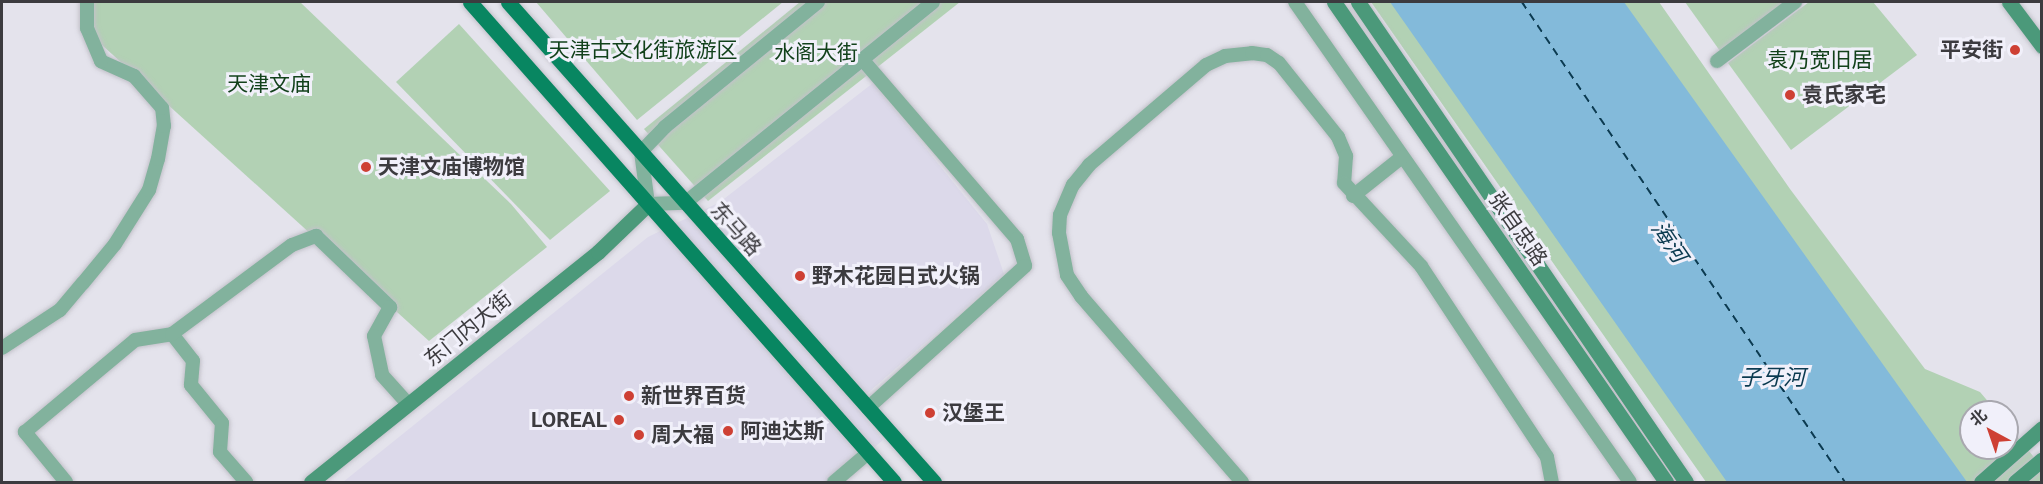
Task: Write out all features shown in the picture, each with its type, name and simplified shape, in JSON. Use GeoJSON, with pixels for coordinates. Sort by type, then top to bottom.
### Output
{"type":"FeatureCollection","features":[{"type":"Feature","properties":{"kind":"main road"},"geometry":{"type":"LineString","coordinates":[[470,2],[894,483]]}},
{"type":"Feature","properties":{"kind":"main road","name":"东马路"},"geometry":{"type":"LineString","coordinates":[[508,2],[934,483]]}},
{"type":"Feature","properties":{"kind":"street"},"geometry":{"type":"LineString","coordinates":[[2,348],[60,310],[83,283],[115,244],[149,190],[158,159],[164,126],[162,108],[134,76],[101,61],[87,28],[87,2]]}},
{"type":"Feature","properties":{"kind":"street"},"geometry":{"type":"LineString","coordinates":[[818,2],[665,127],[641,152],[648,204],[685,203],[933,2]]}},
{"type":"Feature","properties":{"kind":"street"},"geometry":{"type":"LineString","coordinates":[[1295,2],[1630,483]]}},
{"type":"Feature","properties":{"kind":"street","name":"张自忠路"},"geometry":{"type":"LineString","coordinates":[[1334,2],[1666,483]]}},
{"type":"Feature","properties":{"kind":"street","name":"张自忠路"},"geometry":{"type":"LineString","coordinates":[[1358,2],[1686,483]]}},
{"type":"Feature","properties":{"kind":"street"},"geometry":{"type":"LineString","coordinates":[[1717,61],[1795,2]]}},
{"type":"Feature","properties":{"kind":"street"},"geometry":{"type":"LineString","coordinates":[[2008,2],[2042,46]]}},
{"type":"Feature","properties":{"kind":"street"},"geometry":{"type":"LineString","coordinates":[[1242,483],[1081,296],[1061,256],[1060,215],[1073,185],[1089,165],[1206,65],[1225,56],[1252,53],[1267,56],[1279,63],[1338,138],[1346,156],[1344,183],[1353,196],[1421,266],[1547,457],[1552,483]]}},
{"type":"Feature","properties":{"kind":"street"},"geometry":{"type":"LineString","coordinates":[[862,60],[1017,239],[1025,266],[868,408]]}},
{"type":"Feature","properties":{"kind":"street"},"geometry":{"type":"LineString","coordinates":[[1353,196],[1402,157]]}},
{"type":"Feature","properties":{"kind":"street","name":"东门内大街"},"geometry":{"type":"LineString","coordinates":[[314,482],[598,252],[648,204]]}},
{"type":"Feature","properties":{"kind":"street"},"geometry":{"type":"LineString","coordinates":[[66,483],[25,432],[135,340],[172,334],[292,245],[316,236],[390,307],[374,336],[382,375],[408,404]]}},
{"type":"Feature","properties":{"kind":"street"},"geometry":{"type":"LineString","coordinates":[[172,334],[193,361],[191,385],[222,423],[220,452],[246,483]]}},
{"type":"Feature","properties":{"kind":"street"},"geometry":{"type":"LineString","coordinates":[[1981,483],[2042,428]]}},
{"type":"Feature","properties":{"kind":"street"},"geometry":{"type":"LineString","coordinates":[[834,483],[868,453]]}},
{"type":"Feature","properties":{"kind":"street"},"geometry":{"type":"LineString","coordinates":[[2015,483],[2042,459]]}},
{"type":"Feature","properties":{"kind":"shaded area"},"geometry":{"type":"Polygon","coordinates":[[[873,83],[987,224],[1004,274],[854,405],[883,440],[834,482],[343,482],[648,237],[720,202],[873,83]]]}},
{"type":"Feature","properties":{"kind":"green space","name":"天津文庙"},"geometry":{"type":"Polygon","coordinates":[[[93,2],[300,2],[511,204],[547,247],[429,341],[92,36],[93,2]]]}},
{"type":"Feature","properties":{"kind":"green space","name":"天津古文化街旅游区"},"geometry":{"type":"Polygon","coordinates":[[[536,2],[783,2],[637,120],[536,2]]]}},
{"type":"Feature","properties":{"kind":"green space","name":"水阁大街"},"geometry":{"type":"Polygon","coordinates":[[[800,2],[960,2],[708,201],[644,129],[800,2]]]}},
{"type":"Feature","properties":{"kind":"green space","name":"子牙河"},"geometry":{"type":"Polygon","coordinates":[[[1371,2],[1659,2],[1790,189],[1925,369],[1980,392],[1987,400],[1959,400],[1959,460],[2019,460],[2019,439],[2041,466],[2041,482],[1706,482],[1371,2]]]}},
{"type":"Feature","properties":{"kind":"green space"},"geometry":{"type":"Polygon","coordinates":[[[1685,2],[1785,2],[1720,51],[1685,2]]]}},
{"type":"Feature","properties":{"kind":"green space","name":"袁乃宽旧居"},"geometry":{"type":"Polygon","coordinates":[[[1809,2],[1873,2],[1917,55],[1791,150],[1728,63],[1809,2]]]}},
{"type":"Feature","properties":{"kind":"green space"},"geometry":{"type":"Polygon","coordinates":[[[459,24],[610,191],[550,240],[396,82],[459,24]]]}},
{"type":"Feature","properties":{"kind":"water","name":"子牙河"},"geometry":{"type":"Polygon","coordinates":[[[1390,2],[1624,2],[1967,482],[1727,482],[1390,2]]]}},
{"type":"Feature","properties":{"kind":"ferry route"},"geometry":{"type":"LineString","coordinates":[[1522,2],[1845,482]]}},
{"type":"Feature","properties":{"kind":"place","name":"平安街"},"geometry":{"type":"Point","coordinates":[2015,50]}},
{"type":"Feature","properties":{"kind":"place","name":"袁氏家宅"},"geometry":{"type":"Point","coordinates":[1790,95]}},
{"type":"Feature","properties":{"kind":"place","name":"天津文庙博物馆"},"geometry":{"type":"Point","coordinates":[366,167]}},
{"type":"Feature","properties":{"kind":"place","name":"野木花园日式火锅"},"geometry":{"type":"Point","coordinates":[800,276]}},
{"type":"Feature","properties":{"kind":"place","name":"新世界百货"},"geometry":{"type":"Point","coordinates":[629,396]}},
{"type":"Feature","properties":{"kind":"place","name":"汉堡王"},"geometry":{"type":"Point","coordinates":[930,413]}},
{"type":"Feature","properties":{"kind":"place","name":"LOREAL"},"geometry":{"type":"Point","coordinates":[619,420]}},
{"type":"Feature","properties":{"kind":"place","name":"阿迪达斯"},"geometry":{"type":"Point","coordinates":[728,431]}},
{"type":"Feature","properties":{"kind":"place","name":"周大福"},"geometry":{"type":"Point","coordinates":[639,435]}},
{"type":"Feature","properties":{"kind":"water label","name":"海河"},"geometry":{"type":"Point","coordinates":[1669,242]}}]}
